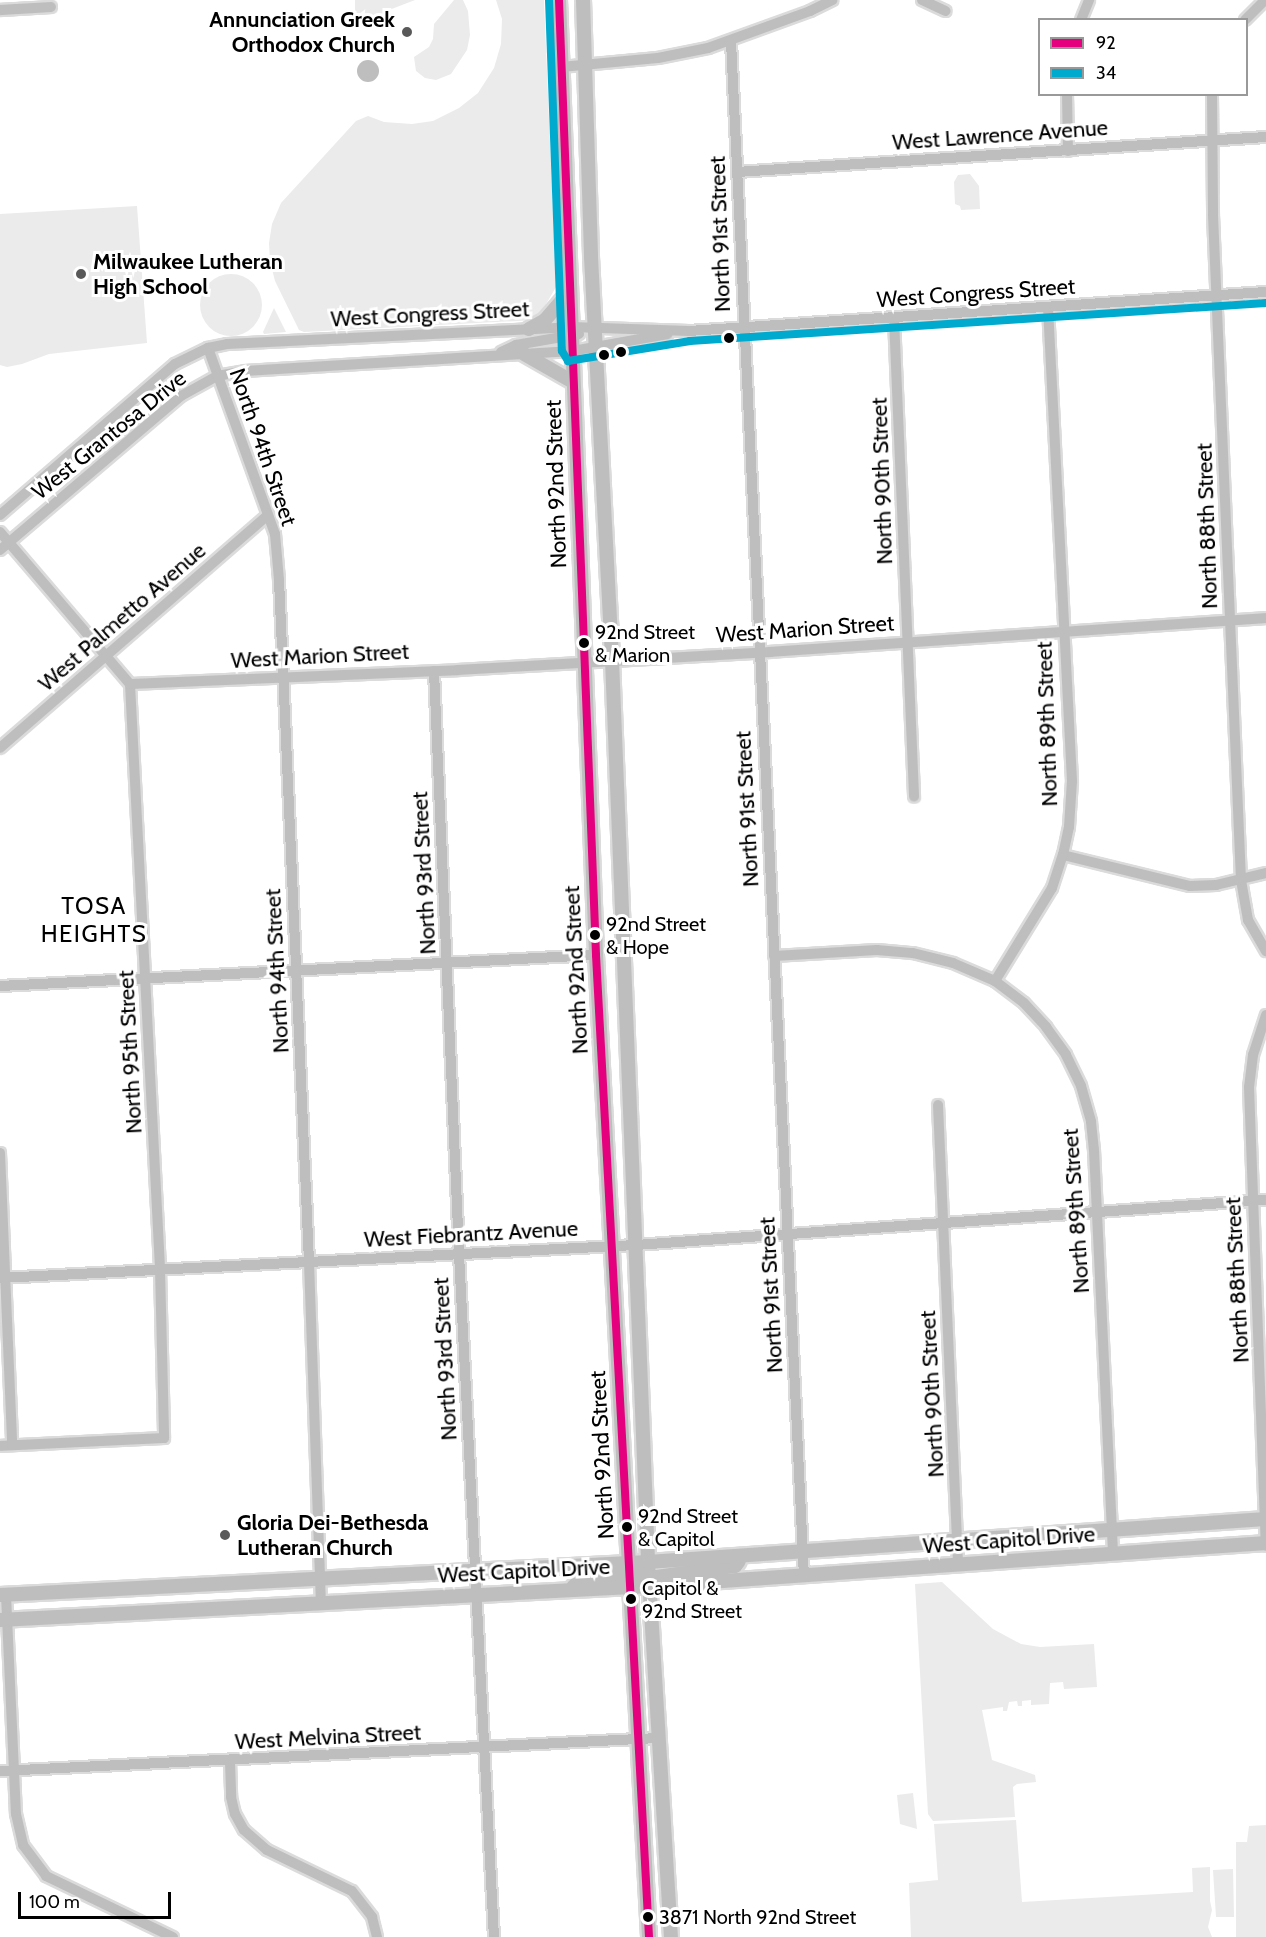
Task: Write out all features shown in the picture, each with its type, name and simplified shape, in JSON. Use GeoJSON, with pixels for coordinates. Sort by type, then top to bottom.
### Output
{"type":"FeatureCollection","features":[{"type":"Feature","properties":{"kind":"main road","name":"North 92nd Street"},"geometry":{"type":"LineString","coordinates":[[559,0],[596,955],[649,1937]]}},
{"type":"Feature","properties":{"kind":"main road","name":"North 92nd Street"},"geometry":{"type":"LineString","coordinates":[[583,0],[595,328],[612,660],[650,1575],[670,1937]]}},
{"type":"Feature","properties":{"kind":"main road"},"geometry":{"type":"LineString","coordinates":[[529,329],[545,320],[570,291]]}},
{"type":"Feature","properties":{"kind":"main road"},"geometry":{"type":"LineString","coordinates":[[524,354],[573,382]]}},
{"type":"Feature","properties":{"kind":"main road","name":"West Capitol Drive"},"geometry":{"type":"LineString","coordinates":[[4,1620],[569,1590],[630,1575],[735,1566],[744,1556],[1266,1519]]}},
{"type":"Feature","properties":{"kind":"main road","name":"West Capitol Drive"},"geometry":{"type":"LineString","coordinates":[[3,1595],[475,1571],[630,1575],[804,1575],[1266,1544]]}},
{"type":"Feature","properties":{"kind":"street"},"geometry":{"type":"LineString","coordinates":[[561,67],[658,58],[731,41],[833,0]]}},
{"type":"Feature","properties":{"kind":"street"},"geometry":{"type":"LineString","coordinates":[[922,0],[946,11]]}},
{"type":"Feature","properties":{"kind":"street"},"geometry":{"type":"LineString","coordinates":[[1082,18],[1089,0]]}},
{"type":"Feature","properties":{"kind":"street"},"geometry":{"type":"LineString","coordinates":[[1247,18],[1265,0]]}},
{"type":"Feature","properties":{"kind":"street"},"geometry":{"type":"LineString","coordinates":[[0,10],[51,7]]}},
{"type":"Feature","properties":{"kind":"street","name":"North 91st Street"},"geometry":{"type":"LineString","coordinates":[[731,41],[758,652],[804,1575]]}},
{"type":"Feature","properties":{"kind":"street"},"geometry":{"type":"LineString","coordinates":[[1067,96],[1068,151]]}},
{"type":"Feature","properties":{"kind":"street","name":"North 88th Street"},"geometry":{"type":"LineString","coordinates":[[1212,96],[1211,141],[1240,880],[1248,920],[1266,951]]}},
{"type":"Feature","properties":{"kind":"street","name":"West Lawrence Avenue"},"geometry":{"type":"LineString","coordinates":[[737,172],[1266,137]]}},
{"type":"Feature","properties":{"kind":"street","name":"West Congress Street"},"geometry":{"type":"LineString","coordinates":[[208,348],[246,342],[529,329],[571,331],[595,328],[689,331],[1266,292]]}},
{"type":"Feature","properties":{"kind":"street","name":"North 89th Street"},"geometry":{"type":"LineString","coordinates":[[1048,308],[1062,631],[1072,781],[1069,827],[1064,855],[1052,888],[995,981],[1024,1003],[1046,1027],[1066,1055],[1081,1086],[1091,1122],[1113,1553]]}},
{"type":"Feature","properties":{"kind":"street","name":"North 90th Street"},"geometry":{"type":"LineString","coordinates":[[894,318],[914,797]]}},
{"type":"Feature","properties":{"kind":"street"},"geometry":{"type":"LineString","coordinates":[[493,355],[516,345],[571,331]]}},
{"type":"Feature","properties":{"kind":"street","name":"West Congress Street"},"geometry":{"type":"LineString","coordinates":[[217,376],[245,371],[572,351],[689,331]]}},
{"type":"Feature","properties":{"kind":"street","name":"North 94th Street"},"geometry":{"type":"LineString","coordinates":[[208,348],[275,534],[297,970],[321,1603]]}},
{"type":"Feature","properties":{"kind":"street","name":"West Grantosa Drive"},"geometry":{"type":"LineString","coordinates":[[0,515],[175,364],[208,348]]}},
{"type":"Feature","properties":{"kind":"street","name":"West Grantosa Drive"},"geometry":{"type":"LineString","coordinates":[[0,550],[181,396],[217,376]]}},
{"type":"Feature","properties":{"kind":"street","name":"West Palmetto Avenue"},"geometry":{"type":"LineString","coordinates":[[0,748],[268,515]]}},
{"type":"Feature","properties":{"kind":"street"},"geometry":{"type":"LineString","coordinates":[[0,532],[130,684]]}},
{"type":"Feature","properties":{"kind":"street","name":"West Marion Street"},"geometry":{"type":"LineString","coordinates":[[130,684],[434,671],[1266,618]]}},
{"type":"Feature","properties":{"kind":"street","name":"North 93rd Street"},"geometry":{"type":"LineString","coordinates":[[434,671],[459,1254],[494,1937]]}},
{"type":"Feature","properties":{"kind":"street","name":"North 95th Street"},"geometry":{"type":"LineString","coordinates":[[12,1445],[164,1438],[160,1269],[130,684]]}},
{"type":"Feature","properties":{"kind":"street"},"geometry":{"type":"LineString","coordinates":[[1064,855],[1190,886],[1216,885],[1266,873]]}},
{"type":"Feature","properties":{"kind":"street"},"geometry":{"type":"LineString","coordinates":[[774,956],[877,950],[913,952],[953,963],[995,981]]}},
{"type":"Feature","properties":{"kind":"street"},"geometry":{"type":"LineString","coordinates":[[0,986],[596,955]]}},
{"type":"Feature","properties":{"kind":"street","name":"North 88th Street"},"geometry":{"type":"LineString","coordinates":[[1266,1015],[1253,1055],[1249,1087],[1266,1544]]}},
{"type":"Feature","properties":{"kind":"street","name":"North 90th Street"},"geometry":{"type":"LineString","coordinates":[[938,1105],[958,1564]]}},
{"type":"Feature","properties":{"kind":"street"},"geometry":{"type":"LineString","coordinates":[[0,1154],[3,1277],[12,1445],[0,1446]]}},
{"type":"Feature","properties":{"kind":"street","name":"West Fiebrantz Avenue"},"geometry":{"type":"LineString","coordinates":[[3,1277],[636,1245],[1266,1200]]}},
{"type":"Feature","properties":{"kind":"street"},"geometry":{"type":"LineString","coordinates":[[3,1595],[16,1814],[23,1845],[46,1876],[173,1937]]}},
{"type":"Feature","properties":{"kind":"street","name":"West Melvina Street"},"geometry":{"type":"LineString","coordinates":[[0,1771],[658,1738]]}},
{"type":"Feature","properties":{"kind":"street"},"geometry":{"type":"LineString","coordinates":[[230,1761],[231,1797],[235,1814],[244,1830],[267,1850],[352,1891],[364,1903],[372,1917],[377,1937]]}},
{"type":"Feature","properties":{"kind":"shaded area"},"geometry":{"type":"Polygon","coordinates":[[[355,0],[415,0],[389,10],[381,24],[365,23],[360,19],[355,10],[355,0]]]}},
{"type":"Feature","properties":{"kind":"shaded area"},"geometry":{"type":"Polygon","coordinates":[[[454,0],[463,0],[468,11],[470,35],[467,50],[451,74],[436,80],[425,78],[416,71],[414,57],[429,47],[433,39],[434,24],[454,0]]]}},
{"type":"Feature","properties":{"kind":"shaded area"},"geometry":{"type":"Polygon","coordinates":[[[496,0],[544,0],[556,287],[542,311],[545,313],[536,320],[304,332],[299,330],[275,281],[270,261],[269,243],[272,224],[281,203],[356,121],[368,116],[384,122],[412,124],[433,121],[459,108],[478,93],[494,68],[501,44],[502,19],[496,0]]]}},
{"type":"Feature","properties":{"kind":"shaded area"},"geometry":{"type":"Polygon","coordinates":[[[368,60],[376,63],[379,71],[376,79],[368,82],[360,79],[357,71],[360,63],[368,60]]]}},
{"type":"Feature","properties":{"kind":"shaded area"},"geometry":{"type":"Polygon","coordinates":[[[970,174],[979,186],[980,209],[961,210],[960,206],[955,204],[954,182],[958,175],[970,174]]]}},
{"type":"Feature","properties":{"kind":"shaded area"},"geometry":{"type":"Polygon","coordinates":[[[137,206],[147,343],[49,354],[22,364],[7,367],[0,365],[0,214],[137,206]]]}},
{"type":"Feature","properties":{"kind":"shaded area"},"geometry":{"type":"Polygon","coordinates":[[[231,274],[248,279],[253,283],[257,288],[262,305],[257,322],[253,327],[248,331],[231,336],[214,331],[209,327],[205,322],[200,305],[205,288],[209,283],[214,279],[231,274]]]}},
{"type":"Feature","properties":{"kind":"shaded area"},"geometry":{"type":"Polygon","coordinates":[[[274,308],[286,332],[264,334],[263,332],[274,308]]]}},
{"type":"Feature","properties":{"kind":"shaded area"},"geometry":{"type":"Polygon","coordinates":[[[942,1582],[993,1629],[1021,1644],[1040,1647],[1094,1644],[1097,1687],[1064,1689],[1063,1682],[1050,1683],[1049,1704],[1031,1705],[1031,1700],[1022,1701],[1022,1706],[1018,1706],[1017,1701],[1009,1702],[1007,1711],[1003,1711],[1003,1707],[982,1710],[992,1760],[1035,1775],[1036,1782],[1017,1784],[1013,1787],[1015,1817],[933,1821],[928,1814],[915,1584],[942,1582]]]}},
{"type":"Feature","properties":{"kind":"shaded area"},"geometry":{"type":"Polygon","coordinates":[[[913,1793],[917,1829],[900,1824],[897,1795],[913,1793]]]}},
{"type":"Feature","properties":{"kind":"shaded area"},"geometry":{"type":"Polygon","coordinates":[[[1016,1820],[1022,1902],[1193,1892],[1192,1868],[1210,1867],[1212,1910],[1208,1927],[1212,1937],[911,1937],[909,1883],[938,1880],[934,1824],[1016,1820]]]}},
{"type":"Feature","properties":{"kind":"shaded area"},"geometry":{"type":"Polygon","coordinates":[[[1266,1825],[1266,1937],[1236,1937],[1236,1842],[1247,1842],[1249,1826],[1266,1825]]]}},
{"type":"Feature","properties":{"kind":"shaded area"},"geometry":{"type":"Polygon","coordinates":[[[1233,1869],[1234,1917],[1216,1917],[1213,1870],[1233,1869]]]}},
{"type":"Feature","properties":{"kind":"transit line","name":"34"},"geometry":{"type":"LineString","coordinates":[[549,0],[562,351],[568,361],[690,341],[1266,303]]}},
{"type":"Feature","properties":{"kind":"transit line","name":"92"},"geometry":{"type":"LineString","coordinates":[[559,0],[596,955],[649,1937]]}},
{"type":"Feature","properties":{"kind":"place","name":"Annunciation Greek Orthodox Church"},"geometry":{"type":"Point","coordinates":[407,32]}},
{"type":"Feature","properties":{"kind":"place","name":"Milwaukee Lutheran High School"},"geometry":{"type":"Point","coordinates":[81,274]}},
{"type":"Feature","properties":{"kind":"place","name":"92nd Street & Marion"},"geometry":{"type":"Point","coordinates":[584,643]}},
{"type":"Feature","properties":{"kind":"place","name":"92nd Street & Hope"},"geometry":{"type":"Point","coordinates":[595,935]}},
{"type":"Feature","properties":{"kind":"place","name":"92nd Street & Capitol"},"geometry":{"type":"Point","coordinates":[627,1527]}},
{"type":"Feature","properties":{"kind":"place","name":"Gloria Dei-Bethesda Lutheran Church"},"geometry":{"type":"Point","coordinates":[225,1535]}},
{"type":"Feature","properties":{"kind":"place","name":"Capitol & 92nd Street"},"geometry":{"type":"Point","coordinates":[631,1599]}},
{"type":"Feature","properties":{"kind":"place","name":"3871 North 92nd Street"},"geometry":{"type":"Point","coordinates":[648,1917]}},
{"type":"Feature","properties":{"kind":"district","name":"TOSA HEIGHTS"},"geometry":{"type":"Point","coordinates":[94,920]}}]}
